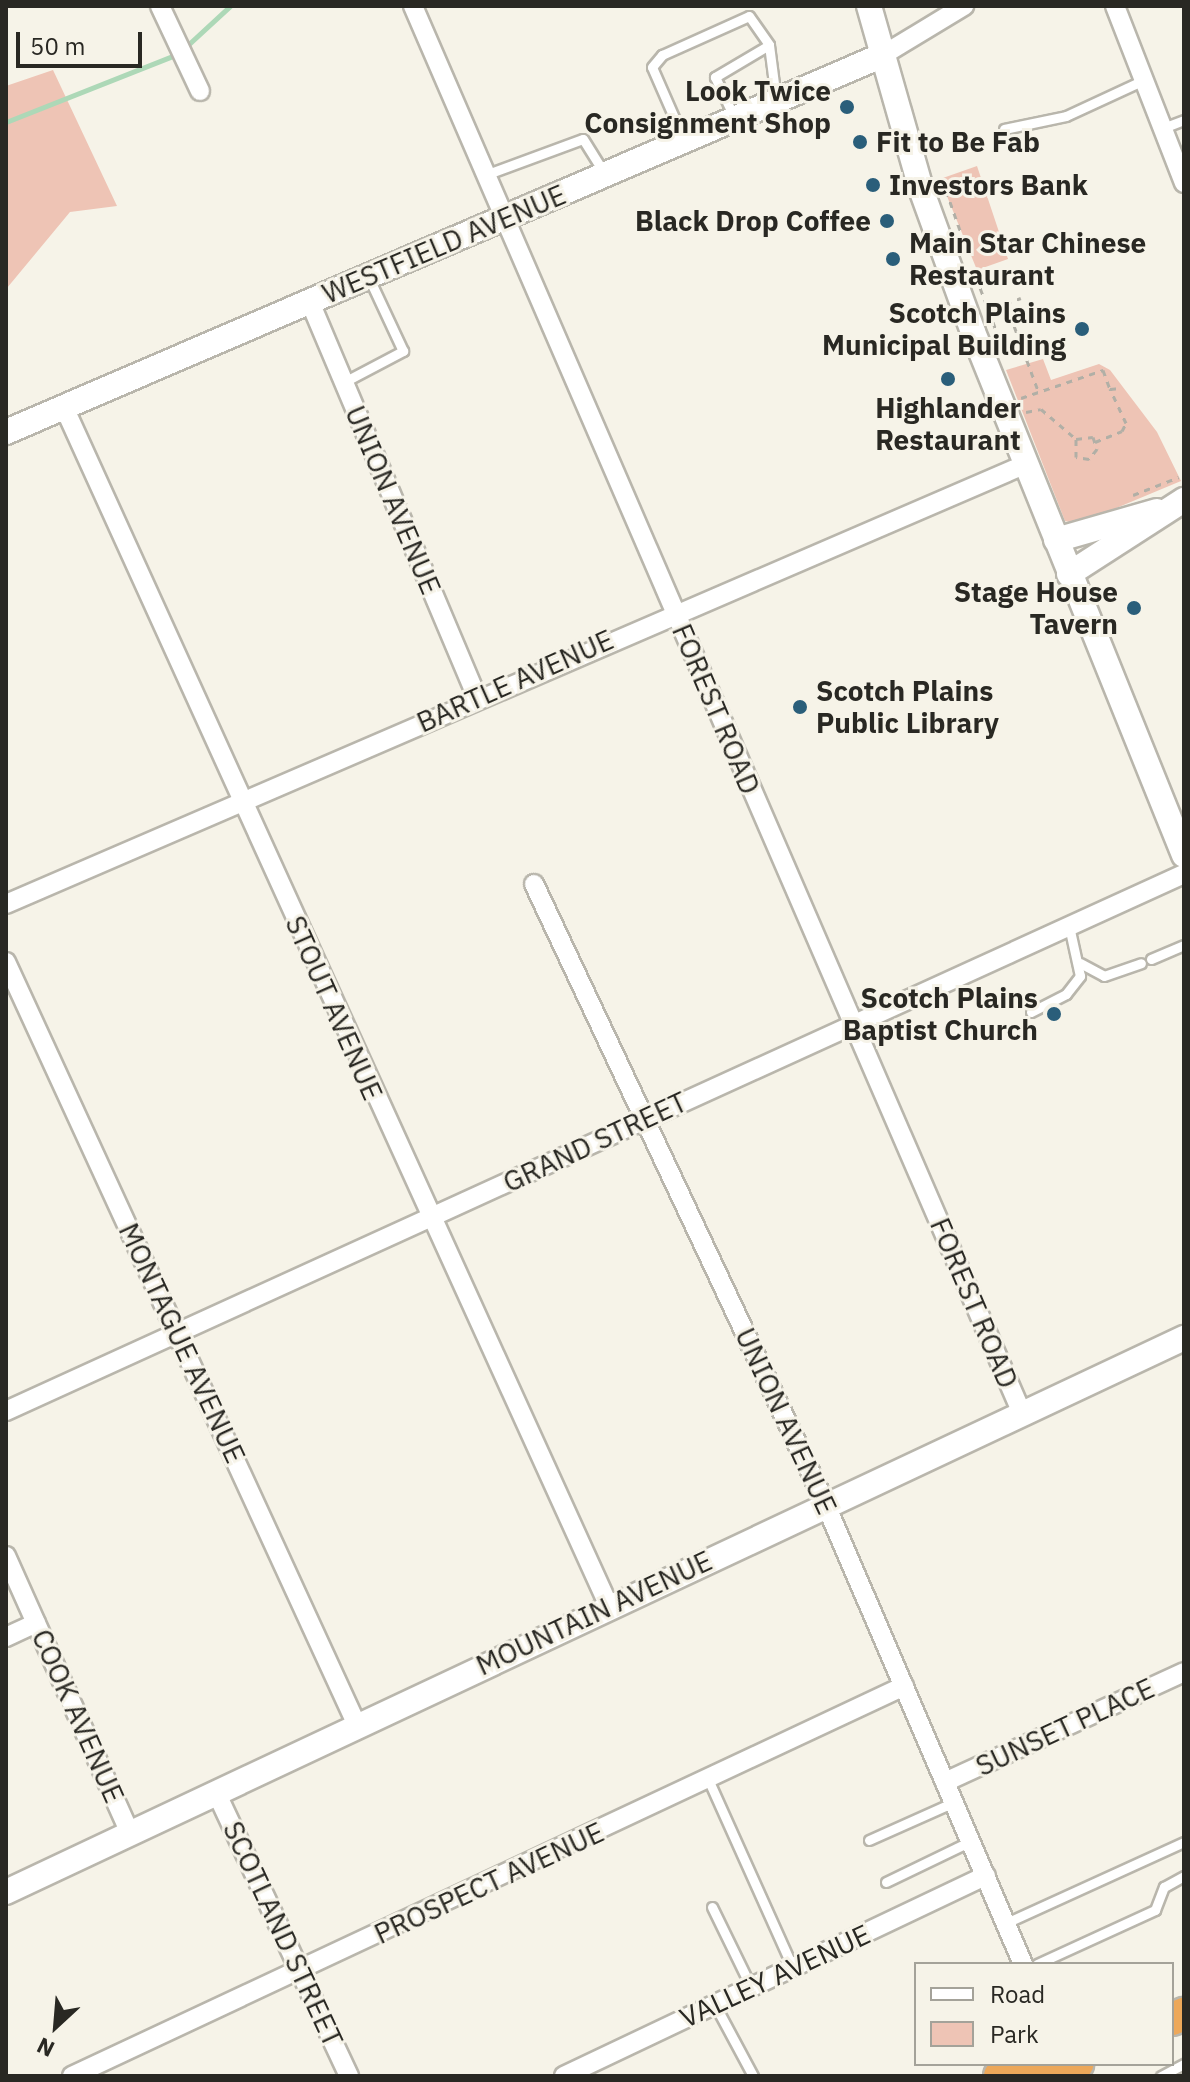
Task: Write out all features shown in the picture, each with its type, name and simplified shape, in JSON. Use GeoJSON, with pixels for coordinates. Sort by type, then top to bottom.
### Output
{"type":"FeatureCollection","features":[{"type":"Feature","properties":{"kind":"highway"},"geometry":{"type":"LineString","coordinates":[[1000,2076],[1022,2066]]}},
{"type":"Feature","properties":{"kind":"street"},"geometry":{"type":"LineString","coordinates":[[160,6],[200,91]]}},
{"type":"Feature","properties":{"kind":"street","name":"FOREST ROAD"},"geometry":{"type":"LineString","coordinates":[[413,6],[1021,1411]]}},
{"type":"Feature","properties":{"kind":"street"},"geometry":{"type":"LineString","coordinates":[[869,6],[921,189],[1069,574],[1181,838]]}},
{"type":"Feature","properties":{"kind":"street"},"geometry":{"type":"LineString","coordinates":[[883,55],[964,6]]}},
{"type":"Feature","properties":{"kind":"street"},"geometry":{"type":"LineString","coordinates":[[1115,6],[1184,183]]}},
{"type":"Feature","properties":{"kind":"street","name":"WESTFIELD AVENUE"},"geometry":{"type":"LineString","coordinates":[[6,432],[883,55]]}},
{"type":"Feature","properties":{"kind":"street","name":"UNION AVENUE"},"geometry":{"type":"LineString","coordinates":[[310,302],[477,697]]}},
{"type":"Feature","properties":{"kind":"street","name":"STOUT AVENUE"},"geometry":{"type":"LineString","coordinates":[[64,407],[429,1218],[609,1606]]}},
{"type":"Feature","properties":{"kind":"street","name":"BARTLE AVENUE"},"geometry":{"type":"LineString","coordinates":[[6,904],[674,611],[1026,464]]}},
{"type":"Feature","properties":{"kind":"street"},"geometry":{"type":"LineString","coordinates":[[1056,540],[1177,495]]}},
{"type":"Feature","properties":{"kind":"street"},"geometry":{"type":"LineString","coordinates":[[1069,574],[1177,495]]}},
{"type":"Feature","properties":{"kind":"street","name":"GRAND STREET"},"geometry":{"type":"LineString","coordinates":[[6,1411],[1184,874]]}},
{"type":"Feature","properties":{"kind":"street","name":"UNION AVENUE"},"geometry":{"type":"LineString","coordinates":[[534,884],[825,1503],[1022,1962]]}},
{"type":"Feature","properties":{"kind":"street","name":"MONTAGUE AVENUE"},"geometry":{"type":"LineString","coordinates":[[6,962],[357,1725]]}},
{"type":"Feature","properties":{"kind":"street","name":"MOUNTAIN AVENUE"},"geometry":{"type":"LineString","coordinates":[[6,1892],[825,1503],[1184,1338]]}},
{"type":"Feature","properties":{"kind":"street","name":"COOK AVENUE"},"geometry":{"type":"LineString","coordinates":[[6,1556],[130,1833]]}},
{"type":"Feature","properties":{"kind":"street"},"geometry":{"type":"LineString","coordinates":[[6,1637],[36,1623]]}},
{"type":"Feature","properties":{"kind":"street","name":"SUNSET PLACE"},"geometry":{"type":"LineString","coordinates":[[945,1782],[1184,1672]]}},
{"type":"Feature","properties":{"kind":"street","name":"PROSPECT AVENUE"},"geometry":{"type":"LineString","coordinates":[[72,2076],[301,1972],[904,1686]]}},
{"type":"Feature","properties":{"kind":"street","name":"SCOTLAND STREET"},"geometry":{"type":"LineString","coordinates":[[216,1792],[349,2076]]}},
{"type":"Feature","properties":{"kind":"street","name":"VALLEY AVENUE"},"geometry":{"type":"LineString","coordinates":[[564,2076],[986,1876]]}},
{"type":"Feature","properties":{"kind":"lane"},"geometry":{"type":"LineString","coordinates":[[684,141],[652,67],[662,55],[749,16],[769,45],[776,100]]}},
{"type":"Feature","properties":{"kind":"lane"},"geometry":{"type":"LineString","coordinates":[[735,119],[715,77],[769,45]]}},
{"type":"Feature","properties":{"kind":"lane"},"geometry":{"type":"LineString","coordinates":[[1004,129],[1066,116],[1144,80]]}},
{"type":"Feature","properties":{"kind":"lane"},"geometry":{"type":"LineString","coordinates":[[1163,128],[1184,120]]}},
{"type":"Feature","properties":{"kind":"lane"},"geometry":{"type":"LineString","coordinates":[[485,175],[583,139],[605,175]]}},
{"type":"Feature","properties":{"kind":"lane"},"geometry":{"type":"LineString","coordinates":[[344,382],[403,351],[369,276]]}},
{"type":"Feature","properties":{"kind":"lane"},"geometry":{"type":"LineString","coordinates":[[1031,1012],[1066,994],[1080,976],[1080,962],[1069,926]]}},
{"type":"Feature","properties":{"kind":"lane"},"geometry":{"type":"LineString","coordinates":[[1080,962],[1104,976],[1184,945]]}},
{"type":"Feature","properties":{"kind":"lane"},"geometry":{"type":"LineString","coordinates":[[708,1779],[793,1968]]}},
{"type":"Feature","properties":{"kind":"lane"},"geometry":{"type":"LineString","coordinates":[[869,1840],[954,1802]]}},
{"type":"Feature","properties":{"kind":"lane"},"geometry":{"type":"LineString","coordinates":[[886,1882],[971,1841]]}},
{"type":"Feature","properties":{"kind":"lane"},"geometry":{"type":"LineString","coordinates":[[1006,1923],[1184,1842]]}},
{"type":"Feature","properties":{"kind":"lane"},"geometry":{"type":"LineString","coordinates":[[1041,1962],[1155,1910],[1164,1887],[1184,1876]]}},
{"type":"Feature","properties":{"kind":"lane"},"geometry":{"type":"LineString","coordinates":[[712,1907],[751,1987]]}},
{"type":"Feature","properties":{"kind":"lane"},"geometry":{"type":"LineString","coordinates":[[715,2005],[753,2076]]}},
{"type":"Feature","properties":{"kind":"lane"},"geometry":{"type":"LineString","coordinates":[[1161,2076],[1184,2064]]}},
{"type":"Feature","properties":{"kind":"path"},"geometry":{"type":"LineString","coordinates":[[942,179],[968,254]]}},
{"type":"Feature","properties":{"kind":"path"},"geometry":{"type":"LineString","coordinates":[[973,269],[1011,370]]}},
{"type":"Feature","properties":{"kind":"path"},"geometry":{"type":"LineString","coordinates":[[989,311],[1021,298]]}},
{"type":"Feature","properties":{"kind":"path"},"geometry":{"type":"LineString","coordinates":[[1006,304],[1039,393]]}},
{"type":"Feature","properties":{"kind":"path"},"geometry":{"type":"LineString","coordinates":[[1006,355],[1023,349]]}},
{"type":"Feature","properties":{"kind":"path"},"geometry":{"type":"LineString","coordinates":[[1021,398],[1103,370],[1126,423],[1095,442],[1089,459],[1076,457],[1076,439]]}},
{"type":"Feature","properties":{"kind":"path"},"geometry":{"type":"LineString","coordinates":[[1016,384],[1028,418]]}},
{"type":"Feature","properties":{"kind":"path"},"geometry":{"type":"LineString","coordinates":[[1110,389],[1121,388]]}},
{"type":"Feature","properties":{"kind":"path"},"geometry":{"type":"LineString","coordinates":[[1026,412],[1041,409],[1076,439],[1095,442]]}},
{"type":"Feature","properties":{"kind":"path"},"geometry":{"type":"LineString","coordinates":[[1127,498],[1177,495]]}},
{"type":"Feature","properties":{"kind":"green space"},"geometry":{"type":"Polygon","coordinates":[[[53,70],[117,206],[70,212],[7,288],[6,86],[53,70]]]}},
{"type":"Feature","properties":{"kind":"green space"},"geometry":{"type":"Polygon","coordinates":[[[977,166],[1008,259],[977,270],[940,179],[977,166]]]}},
{"type":"Feature","properties":{"kind":"green space"},"geometry":{"type":"Polygon","coordinates":[[[1043,359],[1051,380],[1099,364],[1110,370],[1157,432],[1181,481],[1078,524],[1065,521],[1006,370],[1043,359]]]}},
{"type":"Feature","properties":{"kind":"waterway"},"geometry":{"type":"LineString","coordinates":[[6,122],[178,54],[230,6]]}},
{"type":"Feature","properties":{"kind":"place","name":"Look Twice Consignment Shop"},"geometry":{"type":"Point","coordinates":[847,107]}},
{"type":"Feature","properties":{"kind":"place","name":"Fit to Be Fab"},"geometry":{"type":"Point","coordinates":[860,142]}},
{"type":"Feature","properties":{"kind":"place","name":"Investors Bank"},"geometry":{"type":"Point","coordinates":[873,185]}},
{"type":"Feature","properties":{"kind":"place","name":"Black Drop Coffee"},"geometry":{"type":"Point","coordinates":[887,221]}},
{"type":"Feature","properties":{"kind":"place","name":"Main Star Chinese Restaurant"},"geometry":{"type":"Point","coordinates":[893,259]}},
{"type":"Feature","properties":{"kind":"place","name":"Scotch Plains Municipal Building"},"geometry":{"type":"Point","coordinates":[1082,329]}},
{"type":"Feature","properties":{"kind":"place","name":"Highlander Restaurant"},"geometry":{"type":"Point","coordinates":[948,379]}},
{"type":"Feature","properties":{"kind":"place","name":"Stage House Tavern"},"geometry":{"type":"Point","coordinates":[1134,608]}},
{"type":"Feature","properties":{"kind":"place","name":"Scotch Plains Public Library"},"geometry":{"type":"Point","coordinates":[800,707]}},
{"type":"Feature","properties":{"kind":"place","name":"Scotch Plains Baptist Church"},"geometry":{"type":"Point","coordinates":[1054,1014]}}]}
